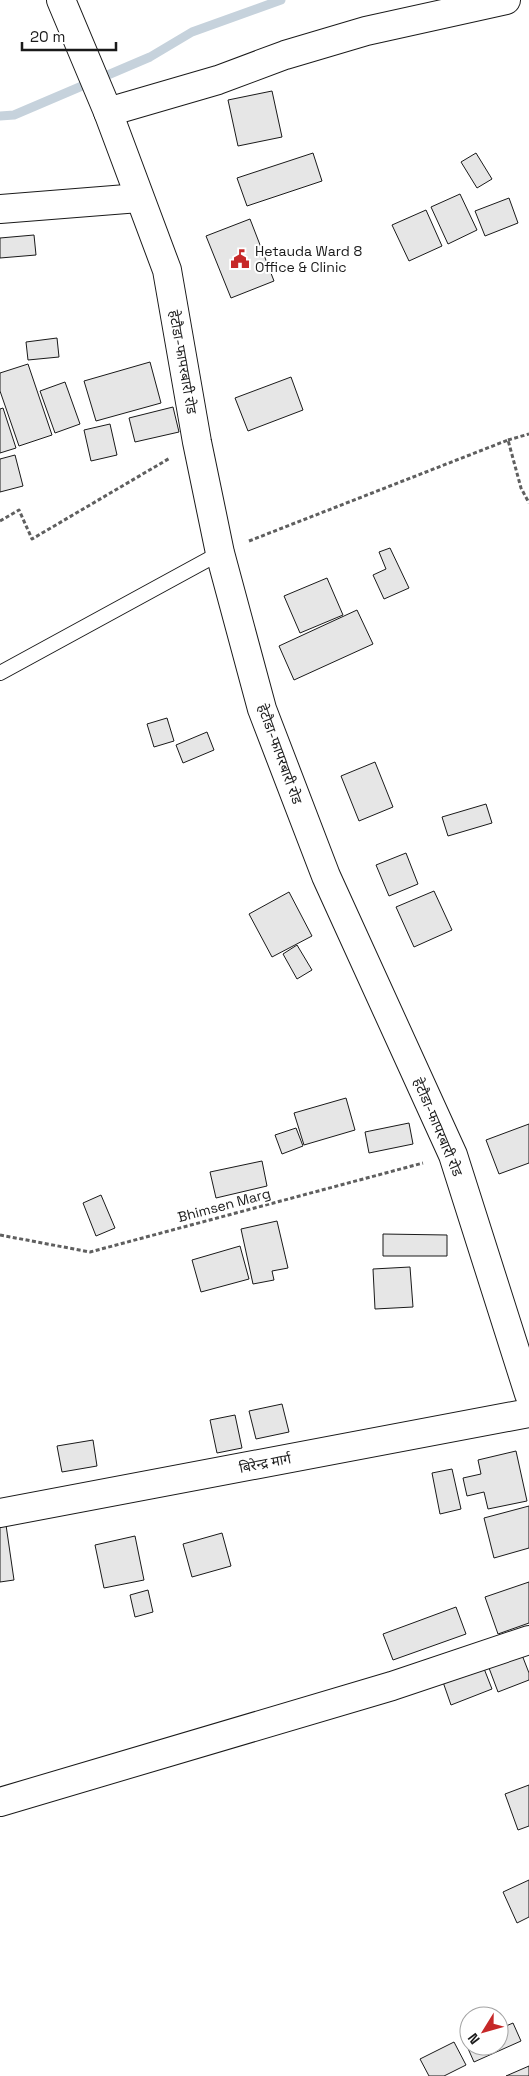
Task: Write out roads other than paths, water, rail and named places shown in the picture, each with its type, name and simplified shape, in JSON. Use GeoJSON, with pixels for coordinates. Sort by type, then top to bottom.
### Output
{"type":"FeatureCollection","features":[{"type":"Feature","properties":{"kind":"main road"},"geometry":{"type":"LineString","coordinates":[[104,103],[218,80],[285,55],[366,31],[506,0]]}},
{"type":"Feature","properties":{"kind":"main road","name":"हेटौडा-फापरबारी रोड"},"geometry":{"type":"LineString","coordinates":[[66,12],[104,103],[167,270],[197,442],[220,553],[262,709],[322,866],[453,1155],[529,1394]]}},
{"type":"Feature","properties":{"kind":"main road"},"geometry":{"type":"LineString","coordinates":[[0,210],[139,198]]}},
{"type":"Feature","properties":{"kind":"main road","name":"बिरेन्द्र मार्ग"},"geometry":{"type":"LineString","coordinates":[[0,1513],[529,1413]]}},
{"type":"Feature","properties":{"kind":"main road"},"geometry":{"type":"LineString","coordinates":[[0,1802],[392,1686],[529,1640]]}},
{"type":"Feature","properties":{"kind":"lane"},"geometry":{"type":"LineString","coordinates":[[0,673],[220,553]]}},
{"type":"Feature","properties":{"kind":"waterway"},"geometry":{"type":"LineString","coordinates":[[0,116],[14,115],[150,57],[192,32],[281,0]]}},
{"type":"Feature","properties":{"kind":"place","name":"Hetauda Ward 8 Office & Clinic"},"geometry":{"type":"Point","coordinates":[240,259]}}]}
